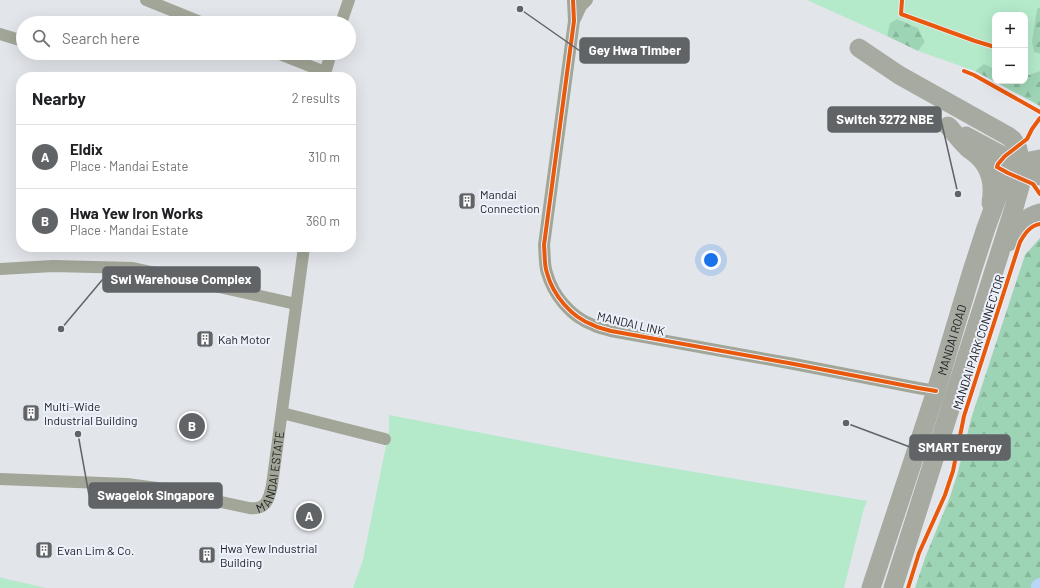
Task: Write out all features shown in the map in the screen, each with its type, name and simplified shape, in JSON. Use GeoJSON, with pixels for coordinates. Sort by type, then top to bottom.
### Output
{"type":"FeatureCollection","features":[{"type":"Feature","properties":{"kind":"main road"},"geometry":{"type":"LineString","coordinates":[[859,48],[899,75],[1013,140],[1017,146],[1020,158],[1022,179],[999,256]]}},
{"type":"Feature","properties":{"kind":"main road"},"geometry":{"type":"LineString","coordinates":[[992,184],[989,173],[982,161],[948,126],[1040,176]]}},
{"type":"Feature","properties":{"kind":"main road"},"geometry":{"type":"LineString","coordinates":[[972,139],[988,158],[992,169],[992,194],[986,228]]}},
{"type":"Feature","properties":{"kind":"main road"},"geometry":{"type":"LineString","coordinates":[[986,228],[1003,182],[1008,173],[1030,161],[1040,159]]}},
{"type":"Feature","properties":{"kind":"main road"},"geometry":{"type":"LineString","coordinates":[[999,256],[1016,229],[1032,215],[1040,213]]}},
{"type":"Feature","properties":{"kind":"main road","name":"MANDAI ROAD"},"geometry":{"type":"LineString","coordinates":[[871,588],[936,391],[986,228]]}},
{"type":"Feature","properties":{"kind":"main road","name":"MANDAI ROAD"},"geometry":{"type":"LineString","coordinates":[[892,585],[999,256]]}},
{"type":"Feature","properties":{"kind":"street"},"geometry":{"type":"LineString","coordinates":[[146,0],[186,16]]}},
{"type":"Feature","properties":{"kind":"street"},"geometry":{"type":"LineString","coordinates":[[343,16],[349,0]]}},
{"type":"Feature","properties":{"kind":"street","name":"MANDAI LINK"},"geometry":{"type":"LineString","coordinates":[[573,0],[574,21],[544,245],[546,272],[555,292],[567,307],[577,316],[592,325],[610,331],[936,391]]}},
{"type":"Feature","properties":{"kind":"street","name":"MANDAI LINK"},"geometry":{"type":"LineString","coordinates":[[574,21],[581,6],[587,0]]}},
{"type":"Feature","properties":{"kind":"street"},"geometry":{"type":"LineString","coordinates":[[0,34],[16,39]]}},
{"type":"Feature","properties":{"kind":"street"},"geometry":{"type":"LineString","coordinates":[[292,60],[318,72]]}},
{"type":"Feature","properties":{"kind":"street"},"geometry":{"type":"LineString","coordinates":[[326,72],[329,60]]}},
{"type":"Feature","properties":{"kind":"street","name":"MANDAI ESTATE"},"geometry":{"type":"LineString","coordinates":[[0,479],[127,484],[156,488],[255,509],[265,505],[271,492],[303,252]]}},
{"type":"Feature","properties":{"kind":"street"},"geometry":{"type":"LineString","coordinates":[[0,269],[53,266],[133,268],[296,304]]}},
{"type":"Feature","properties":{"kind":"street","name":"MANDAI ESTATE"},"geometry":{"type":"LineString","coordinates":[[282,413],[385,438]]}},
{"type":"Feature","properties":{"kind":"green space"},"geometry":{"type":"Polygon","coordinates":[[[807,0],[1040,0],[1040,7],[1037,9],[1034,52],[1040,54],[1040,71],[1029,75],[1028,12],[992,12],[992,68],[984,64],[975,71],[918,51],[925,42],[918,28],[897,19],[890,23],[887,36],[807,0]]]}},
{"type":"Feature","properties":{"kind":"green space"},"geometry":{"type":"Polygon","coordinates":[[[1040,7],[1040,54],[1034,52],[1032,41],[1037,9],[1040,7]]]}},
{"type":"Feature","properties":{"kind":"green space"},"geometry":{"type":"Polygon","coordinates":[[[897,19],[918,28],[925,42],[918,51],[887,36],[890,23],[897,19]]]}},
{"type":"Feature","properties":{"kind":"green space"},"geometry":{"type":"Polygon","coordinates":[[[984,64],[992,68],[992,80],[975,71],[984,64]]]}},
{"type":"Feature","properties":{"kind":"green space"},"geometry":{"type":"Polygon","coordinates":[[[1040,71],[1040,106],[999,84],[1028,84],[1028,75],[1040,71]]]}},
{"type":"Feature","properties":{"kind":"green space"},"geometry":{"type":"Polygon","coordinates":[[[1040,238],[1040,588],[915,588],[925,558],[950,497],[958,472],[971,419],[1025,255],[1040,238]]]}},
{"type":"Feature","properties":{"kind":"green space"},"geometry":{"type":"Polygon","coordinates":[[[389,415],[606,457],[867,501],[844,588],[353,588],[363,560],[389,431],[389,415]]]}},
{"type":"Feature","properties":{"kind":"green space"},"geometry":{"type":"Polygon","coordinates":[[[0,577],[2,578],[46,588],[0,588],[0,577]]]}},
{"type":"Feature","properties":{"kind":"cycle path"},"geometry":{"type":"LineString","coordinates":[[573,0],[574,21],[544,245],[546,270],[550,281],[558,297],[570,311],[577,317],[597,327],[611,331],[936,391]]}},
{"type":"Feature","properties":{"kind":"cycle path"},"geometry":{"type":"LineString","coordinates":[[902,0],[901,14],[992,46]]}},
{"type":"Feature","properties":{"kind":"cycle path"},"geometry":{"type":"LineString","coordinates":[[964,71],[974,75],[1040,112]]}},
{"type":"Feature","properties":{"kind":"cycle path"},"geometry":{"type":"LineString","coordinates":[[1040,118],[1027,139],[1005,156],[997,167],[1033,184],[1040,194]]}},
{"type":"Feature","properties":{"kind":"cycle path","name":"MANDAI PARK CONNECTOR"},"geometry":{"type":"LineString","coordinates":[[908,588],[919,553],[945,495],[953,471],[964,416],[1020,242],[1028,230],[1033,226],[1040,224]]}},
{"type":"Feature","properties":{"kind":"place","name":"Gey Hwa Timber"},"geometry":{"type":"Point","coordinates":[520,9]}},
{"type":"Feature","properties":{"kind":"place","name":"Switch 3272 NBE"},"geometry":{"type":"Point","coordinates":[958,194]}},
{"type":"Feature","properties":{"kind":"place","name":"Mandai Connection"},"geometry":{"type":"Point","coordinates":[467,201]}},
{"type":"Feature","properties":{"kind":"place","name":"Swi Warehouse Complex"},"geometry":{"type":"Point","coordinates":[61,329]}},
{"type":"Feature","properties":{"kind":"place","name":"Kah Motor"},"geometry":{"type":"Point","coordinates":[205,339]}},
{"type":"Feature","properties":{"kind":"place","name":"Multi-Wide Industrial Building"},"geometry":{"type":"Point","coordinates":[31,413]}},
{"type":"Feature","properties":{"kind":"place","name":"SMART Energy"},"geometry":{"type":"Point","coordinates":[846,423]}},
{"type":"Feature","properties":{"kind":"place","name":"Hwa Yew Iron Works"},"geometry":{"type":"Point","coordinates":[192,426]}},
{"type":"Feature","properties":{"kind":"place","name":"Swagelok Singapore"},"geometry":{"type":"Point","coordinates":[78,434]}},
{"type":"Feature","properties":{"kind":"place","name":"Eldix"},"geometry":{"type":"Point","coordinates":[309,516]}},
{"type":"Feature","properties":{"kind":"place","name":"Evan Lim & Co."},"geometry":{"type":"Point","coordinates":[44,550]}},
{"type":"Feature","properties":{"kind":"place","name":"Hwa Yew Industrial Building"},"geometry":{"type":"Point","coordinates":[207,555]}}]}
